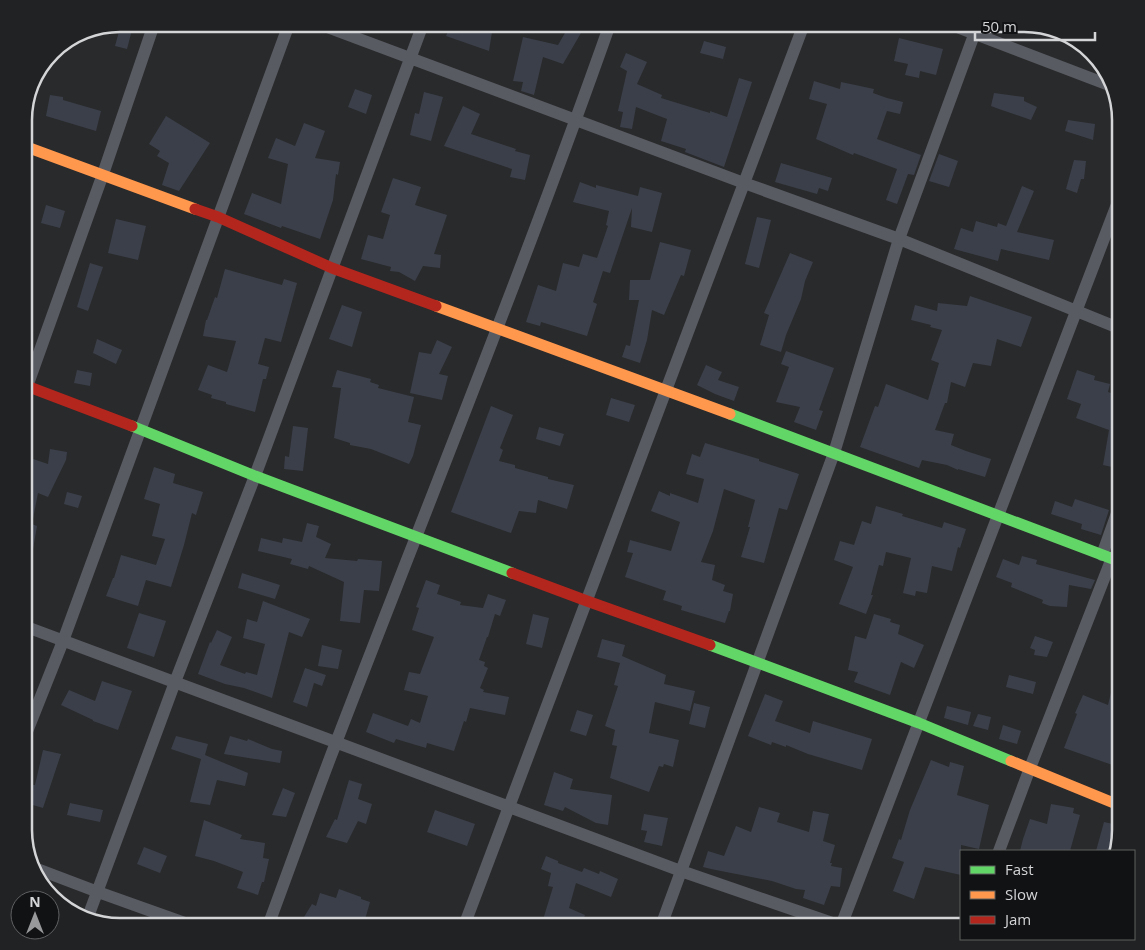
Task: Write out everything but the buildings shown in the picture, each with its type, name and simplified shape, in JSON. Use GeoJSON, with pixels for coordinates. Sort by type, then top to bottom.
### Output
{"type":"FeatureCollection","features":[{"type":"Feature","properties":{"kind":"street"},"geometry":{"type":"LineString","coordinates":[[33,367],[151,32]]}},
{"type":"Feature","properties":{"kind":"street"},"geometry":{"type":"LineString","coordinates":[[33,716],[285,32]]}},
{"type":"Feature","properties":{"kind":"street"},"geometry":{"type":"LineString","coordinates":[[340,32],[744,184],[899,238],[1112,325]]}},
{"type":"Feature","properties":{"kind":"street"},"geometry":{"type":"LineString","coordinates":[[90,912],[420,32]]}},
{"type":"Feature","properties":{"kind":"street"},"geometry":{"type":"LineString","coordinates":[[271,918],[336,742],[576,121],[607,32]]}},
{"type":"Feature","properties":{"kind":"street"},"geometry":{"type":"LineString","coordinates":[[467,918],[801,32]]}},
{"type":"Feature","properties":{"kind":"street"},"geometry":{"type":"LineString","coordinates":[[664,918],[834,453],[899,238],[975,32]]}},
{"type":"Feature","properties":{"kind":"street"},"geometry":{"type":"LineString","coordinates":[[985,32],[1103,82]]}},
{"type":"Feature","properties":{"kind":"street"},"geometry":{"type":"LineString","coordinates":[[33,149],[218,217],[332,268],[666,389],[1112,558],[999,850]]}},
{"type":"Feature","properties":{"kind":"street"},"geometry":{"type":"LineString","coordinates":[[844,918],[1112,217]]}},
{"type":"Feature","properties":{"kind":"street"},"geometry":{"type":"LineString","coordinates":[[33,392],[140,429],[254,476],[919,723],[1112,802]]}},
{"type":"Feature","properties":{"kind":"street"},"geometry":{"type":"LineString","coordinates":[[33,630],[681,872],[817,918]]}},
{"type":"Feature","properties":{"kind":"street"},"geometry":{"type":"LineString","coordinates":[[44,871],[171,918]]}},
{"type":"Feature","properties":{"kind":"traffic: fast"},"geometry":{"type":"LineString","coordinates":[[730,414],[1112,559]]}},
{"type":"Feature","properties":{"kind":"traffic: fast"},"geometry":{"type":"LineString","coordinates":[[132,426],[255,476],[512,573]]}},
{"type":"Feature","properties":{"kind":"traffic: fast"},"geometry":{"type":"LineString","coordinates":[[710,645],[919,723],[1011,761]]}},
{"type":"Feature","properties":{"kind":"traffic: slow"},"geometry":{"type":"LineString","coordinates":[[33,149],[195,209]]}},
{"type":"Feature","properties":{"kind":"traffic: slow"},"geometry":{"type":"LineString","coordinates":[[436,306],[730,414]]}},
{"type":"Feature","properties":{"kind":"traffic: slow"},"geometry":{"type":"LineString","coordinates":[[1011,761],[1112,802]]}},
{"type":"Feature","properties":{"kind":"traffic: jam"},"geometry":{"type":"LineString","coordinates":[[195,209],[218,217],[332,268],[436,306]]}},
{"type":"Feature","properties":{"kind":"traffic: jam"},"geometry":{"type":"LineString","coordinates":[[33,388],[132,426]]}},
{"type":"Feature","properties":{"kind":"traffic: jam"},"geometry":{"type":"LineString","coordinates":[[512,573],[710,645]]}}]}
